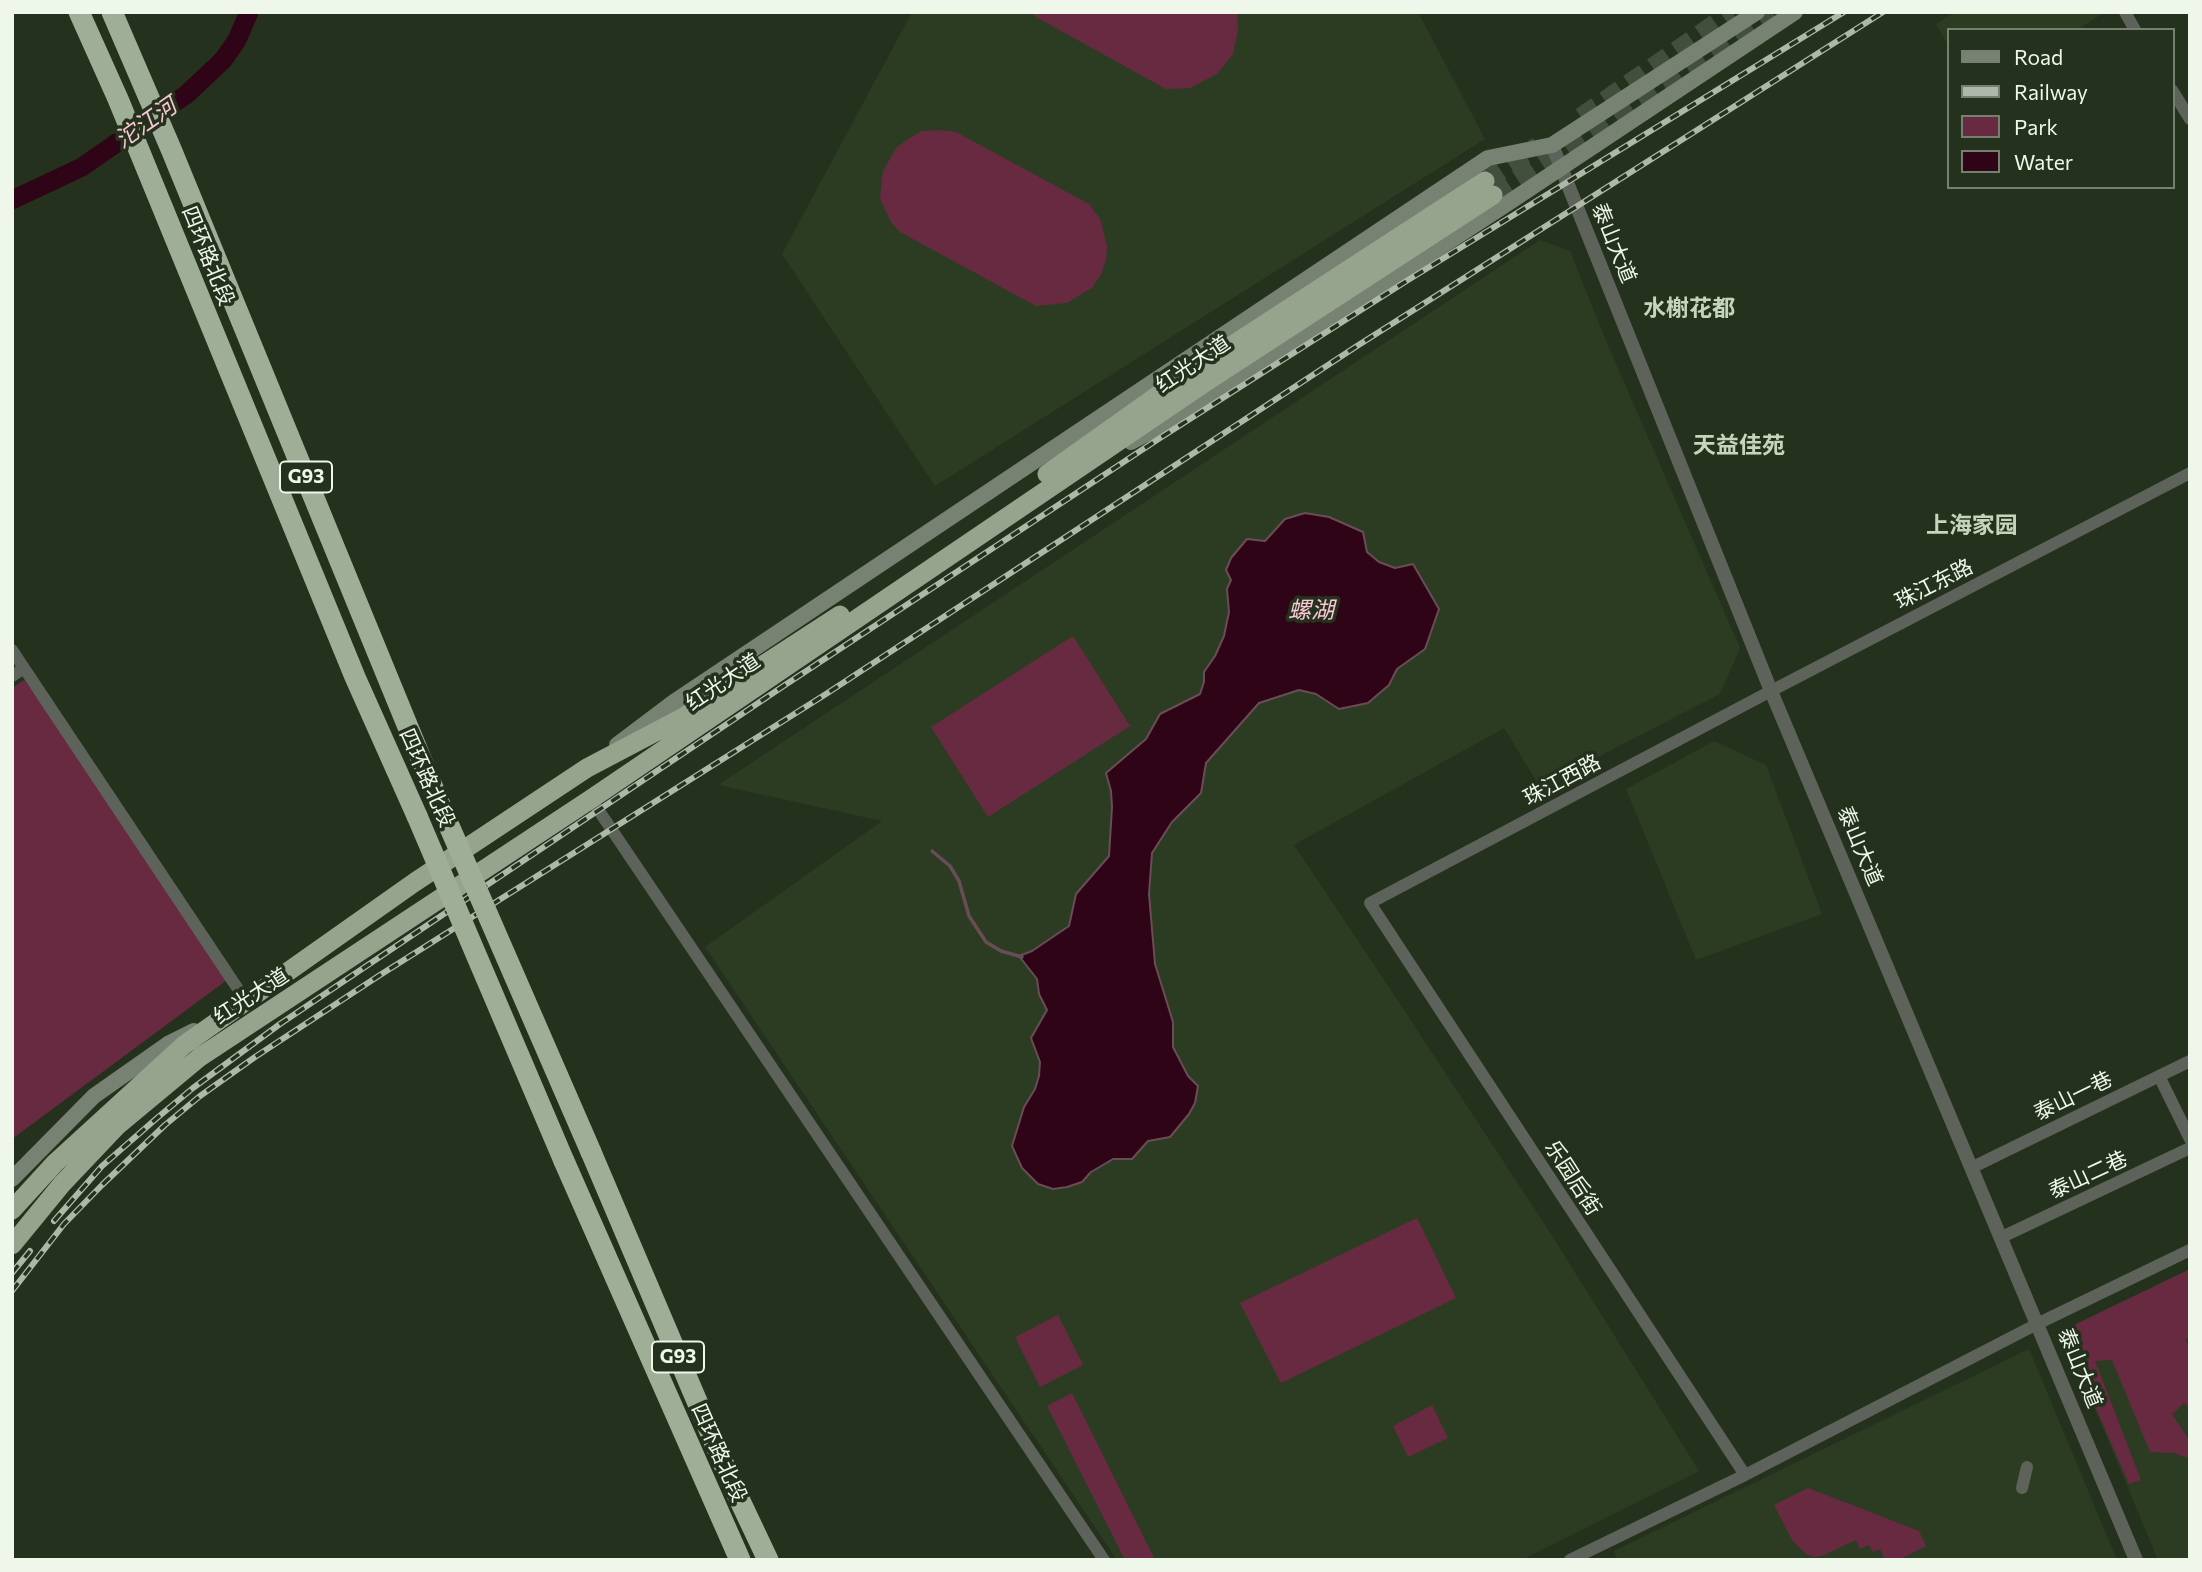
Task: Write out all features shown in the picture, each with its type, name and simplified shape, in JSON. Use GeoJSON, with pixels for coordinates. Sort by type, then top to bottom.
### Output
{"type":"FeatureCollection","features":[{"type":"Feature","properties":{"kind":"highway","name":"四环路北段"},"geometry":{"type":"LineString","coordinates":[[79,12],[118,99],[355,677],[740,1560]]}},
{"type":"Feature","properties":{"kind":"highway","name":"四环路北段"},"geometry":{"type":"LineString","coordinates":[[112,12],[171,149],[440,805],[733,1486],[768,1560]]}},
{"type":"Feature","properties":{"kind":"highway","name":"红光大道"},"geometry":{"type":"LineString","coordinates":[[12,1210],[55,1163],[184,1045],[415,882],[587,768],[680,719],[970,530],[1185,376],[1489,188],[591,799],[200,1057],[117,1126],[62,1184],[12,1245]]}},
{"type":"Feature","properties":{"kind":"highway"},"geometry":{"type":"LineString","coordinates":[[1048,474],[1144,389]]}},
{"type":"Feature","properties":{"kind":"main road"},"geometry":{"type":"LineString","coordinates":[[587,768],[674,702],[1488,158],[1552,145],[1756,12]]}},
{"type":"Feature","properties":{"kind":"main road"},"geometry":{"type":"LineString","coordinates":[[1076,470],[1179,417],[1795,12]]}},
{"type":"Feature","properties":{"kind":"main road"},"geometry":{"type":"LineString","coordinates":[[12,1179],[94,1096],[168,1044],[241,1005]]}},
{"type":"Feature","properties":{"kind":"street"},"geometry":{"type":"LineString","coordinates":[[2125,12],[2134,28]]}},
{"type":"Feature","properties":{"kind":"street"},"geometry":{"type":"LineString","coordinates":[[2174,93],[2190,119]]}},
{"type":"Feature","properties":{"kind":"street","name":"泰山大道"},"geometry":{"type":"LineString","coordinates":[[1552,145],[1772,691],[2136,1560]]}},
{"type":"Feature","properties":{"kind":"street","name":"珠江东路"},"geometry":{"type":"LineString","coordinates":[[1772,691],[2190,473]]}},
{"type":"Feature","properties":{"kind":"street"},"geometry":{"type":"LineString","coordinates":[[12,650],[241,1005]]}},
{"type":"Feature","properties":{"kind":"street"},"geometry":{"type":"LineString","coordinates":[[12,676],[24,668]]}},
{"type":"Feature","properties":{"kind":"street","name":"珠江西路"},"geometry":{"type":"LineString","coordinates":[[1370,903],[1772,691]]}},
{"type":"Feature","properties":{"kind":"street"},"geometry":{"type":"LineString","coordinates":[[591,799],[1104,1560]]}},
{"type":"Feature","properties":{"kind":"street","name":"乐园后街"},"geometry":{"type":"LineString","coordinates":[[1370,903],[1745,1475]]}},
{"type":"Feature","properties":{"kind":"street","name":"泰山一巷"},"geometry":{"type":"LineString","coordinates":[[1973,1167],[2190,1061]]}},
{"type":"Feature","properties":{"kind":"street"},"geometry":{"type":"LineString","coordinates":[[2159,1076],[2190,1139]]}},
{"type":"Feature","properties":{"kind":"street","name":"泰山二巷"},"geometry":{"type":"LineString","coordinates":[[2002,1237],[2190,1148]]}},
{"type":"Feature","properties":{"kind":"street"},"geometry":{"type":"LineString","coordinates":[[1570,1560],[1745,1475],[2039,1323],[2190,1250]]}},
{"type":"Feature","properties":{"kind":"street"},"geometry":{"type":"LineString","coordinates":[[2022,1488],[2027,1467]]}},
{"type":"Feature","properties":{"kind":"shaded area"},"geometry":{"type":"Polygon","coordinates":[[[912,12],[1418,12],[1485,139],[935,486],[782,254],[912,12]]]}},
{"type":"Feature","properties":{"kind":"shaded area"},"geometry":{"type":"Polygon","coordinates":[[[1955,12],[2102,14],[2080,28],[1946,28],[1946,42],[1936,24],[1955,12]]]}},
{"type":"Feature","properties":{"kind":"shaded area"},"geometry":{"type":"Polygon","coordinates":[[[1540,240],[1570,251],[1607,343],[1740,648],[1720,694],[1540,787],[1504,728],[1294,845],[1551,1234],[1699,1471],[1521,1560],[1117,1560],[705,947],[882,821],[718,785],[1540,240]]]}},
{"type":"Feature","properties":{"kind":"shaded area"},"geometry":{"type":"Polygon","coordinates":[[[1714,741],[1766,765],[1822,914],[1696,960],[1626,789],[1714,741]]]}},
{"type":"Feature","properties":{"kind":"shaded area"},"geometry":{"type":"Polygon","coordinates":[[[2190,1269],[2190,1560],[2158,1560],[2062,1330],[2190,1269]]]}},
{"type":"Feature","properties":{"kind":"shaded area"},"geometry":{"type":"Polygon","coordinates":[[[2029,1349],[2117,1560],[1617,1560],[1614,1551],[2029,1349]]]}},
{"type":"Feature","properties":{"kind":"green space"},"geometry":{"type":"Polygon","coordinates":[[[1031,12],[1237,12],[1238,30],[1233,54],[1217,74],[1190,88],[1166,89],[1031,12]]]}},
{"type":"Feature","properties":{"kind":"green space"},"geometry":{"type":"Polygon","coordinates":[[[922,131],[956,132],[1089,204],[1100,219],[1107,246],[1106,260],[1093,287],[1067,303],[1036,306],[900,232],[891,222],[880,199],[883,171],[896,148],[908,139],[922,131]]]}},
{"type":"Feature","properties":{"kind":"green space"},"geometry":{"type":"Polygon","coordinates":[[[1073,636],[1130,726],[988,817],[931,727],[1073,636]]]}},
{"type":"Feature","properties":{"kind":"green space"},"geometry":{"type":"Polygon","coordinates":[[[24,680],[41,701],[227,980],[12,1139],[12,688],[24,680]]]}},
{"type":"Feature","properties":{"kind":"green space"},"geometry":{"type":"Polygon","coordinates":[[[1417,1218],[1456,1298],[1281,1383],[1240,1303],[1417,1218]]]}},
{"type":"Feature","properties":{"kind":"green space"},"geometry":{"type":"Polygon","coordinates":[[[2190,1269],[2190,1338],[2185,1339],[2190,1350],[2190,1408],[2184,1403],[2172,1414],[2190,1441],[2190,1459],[2175,1453],[2150,1452],[2112,1360],[2095,1361],[2141,1480],[2129,1484],[2062,1331],[2190,1269]]]}},
{"type":"Feature","properties":{"kind":"green space"},"geometry":{"type":"Polygon","coordinates":[[[1058,1315],[1083,1365],[1040,1387],[1015,1337],[1058,1315]]]}},
{"type":"Feature","properties":{"kind":"green space"},"geometry":{"type":"Polygon","coordinates":[[[1072,1393],[1155,1560],[1125,1560],[1047,1406],[1072,1393]]]}},
{"type":"Feature","properties":{"kind":"green space"},"geometry":{"type":"Polygon","coordinates":[[[1432,1405],[1448,1438],[1408,1457],[1393,1426],[1432,1405]]]}},
{"type":"Feature","properties":{"kind":"green space"},"geometry":{"type":"Polygon","coordinates":[[[1808,1488],[1919,1531],[1926,1546],[1898,1560],[1885,1560],[1880,1549],[1873,1552],[1869,1545],[1860,1549],[1856,1540],[1822,1556],[1806,1554],[1792,1540],[1774,1505],[1808,1488]]]}},
{"type":"Feature","properties":{"kind":"water","name":"螺湖"},"geometry":{"type":"Polygon","coordinates":[[[1305,513],[1329,517],[1363,532],[1367,552],[1379,562],[1395,568],[1413,564],[1439,609],[1425,649],[1397,669],[1389,685],[1368,703],[1339,709],[1316,694],[1299,690],[1259,703],[1206,763],[1201,793],[1172,822],[1152,853],[1149,894],[1155,964],[1173,1022],[1173,1047],[1188,1076],[1198,1086],[1195,1103],[1170,1137],[1148,1141],[1132,1159],[1113,1159],[1091,1172],[1082,1182],[1067,1187],[1053,1189],[1038,1184],[1022,1168],[1012,1146],[1024,1107],[1039,1076],[1040,1062],[1031,1038],[1047,1010],[1039,994],[1037,979],[1019,956],[1032,951],[1069,926],[1076,894],[1109,856],[1112,807],[1106,773],[1146,739],[1160,714],[1200,694],[1204,672],[1224,636],[1229,612],[1227,589],[1231,580],[1226,570],[1231,558],[1247,539],[1265,541],[1285,519],[1305,513]]]}},
{"type":"Feature","properties":{"kind":"waterway","name":"沱江河"},"geometry":{"type":"LineString","coordinates":[[12,200],[82,167],[187,94],[223,60],[237,40],[249,12]]}},
{"type":"Feature","properties":{"kind":"waterway"},"geometry":{"type":"LineString","coordinates":[[932,851],[950,866],[959,881],[969,916],[986,942],[1001,951],[1022,957]]}},
{"type":"Feature","properties":{"kind":"tunnel"},"geometry":{"type":"LineString","coordinates":[[1581,117],[1732,12]]}},
{"type":"Feature","properties":{"kind":"tunnel"},"geometry":{"type":"LineString","coordinates":[[1493,195],[1772,12]]}},
{"type":"Feature","properties":{"kind":"tunnel"},"geometry":{"type":"LineString","coordinates":[[1485,181],[1538,146]]}},
{"type":"Feature","properties":{"kind":"railway"},"geometry":{"type":"LineString","coordinates":[[54,1221],[102,1166],[157,1118],[280,1024],[785,685],[1160,438],[1408,280],[1844,12]]}},
{"type":"Feature","properties":{"kind":"railway"},"geometry":{"type":"LineString","coordinates":[[12,1291],[64,1224],[102,1185],[165,1125],[255,1057],[380,975],[826,694],[1357,346],[1883,12]]}},
{"type":"Feature","properties":{"kind":"railway"},"geometry":{"type":"LineString","coordinates":[[12,1273],[30,1251]]}},
{"type":"Feature","properties":{"kind":"district","name":"水榭花都"},"geometry":{"type":"Point","coordinates":[1689,308]}},
{"type":"Feature","properties":{"kind":"district","name":"天益佳苑"},"geometry":{"type":"Point","coordinates":[1739,445]}},
{"type":"Feature","properties":{"kind":"district","name":"上海家园"},"geometry":{"type":"Point","coordinates":[1972,525]}}]}
